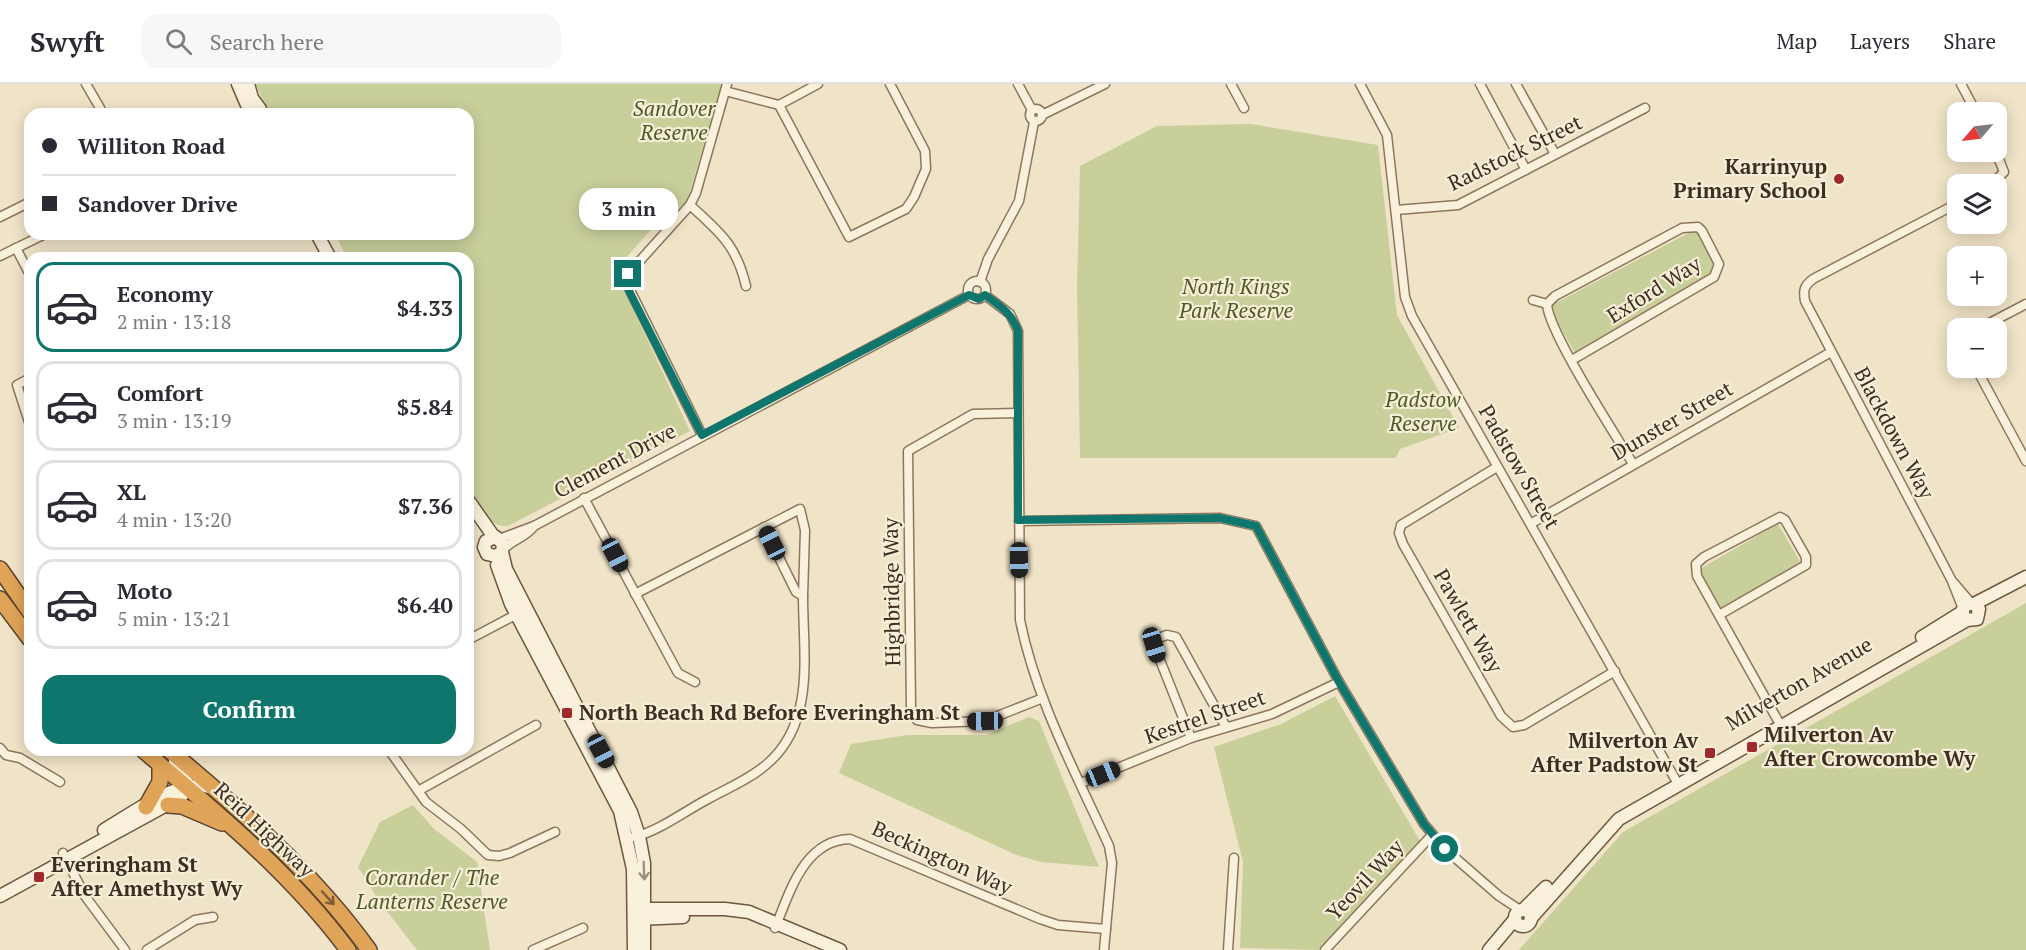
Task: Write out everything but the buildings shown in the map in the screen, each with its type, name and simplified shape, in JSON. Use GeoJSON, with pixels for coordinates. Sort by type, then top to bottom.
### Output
{"type":"FeatureCollection","features":[{"type":"Feature","properties":{"kind":"highway"},"geometry":{"type":"LineString","coordinates":[[0,569],[24,603]]}},
{"type":"Feature","properties":{"kind":"highway"},"geometry":{"type":"LineString","coordinates":[[0,599],[24,631]]}},
{"type":"Feature","properties":{"kind":"highway","name":"Reid Highway"},"geometry":{"type":"LineString","coordinates":[[149,756],[160,765],[181,792],[236,828],[288,879],[348,950]]}},
{"type":"Feature","properties":{"kind":"highway","name":"Reid Highway"},"geometry":{"type":"LineString","coordinates":[[175,756],[289,854],[339,910],[369,950]]}},
{"type":"Feature","properties":{"kind":"highway"},"geometry":{"type":"LineString","coordinates":[[146,807],[159,787],[160,765]]}},
{"type":"Feature","properties":{"kind":"highway"},"geometry":{"type":"LineString","coordinates":[[181,792],[182,806],[236,828]]}},
{"type":"Feature","properties":{"kind":"street"},"geometry":{"type":"LineString","coordinates":[[86,84],[100,108]]}},
{"type":"Feature","properties":{"kind":"street"},"geometry":{"type":"LineString","coordinates":[[238,84],[253,108]]}},
{"type":"Feature","properties":{"kind":"street"},"geometry":{"type":"LineString","coordinates":[[248,84],[255,108]]}},
{"type":"Feature","properties":{"kind":"street"},"geometry":{"type":"LineString","coordinates":[[779,105],[818,84]]}},
{"type":"Feature","properties":{"kind":"street"},"geometry":{"type":"LineString","coordinates":[[702,435],[626,282],[628,274],[690,205],[696,193],[726,88],[779,105],[849,237],[906,209],[914,198],[926,169],[925,151],[890,84]]}},
{"type":"Feature","properties":{"kind":"street"},"geometry":{"type":"LineString","coordinates":[[1018,84],[1032,110]]}},
{"type":"Feature","properties":{"kind":"street"},"geometry":{"type":"LineString","coordinates":[[1032,110],[1029,116],[1034,122],[1039,121],[1042,115],[1105,84]]}},
{"type":"Feature","properties":{"kind":"street"},"geometry":{"type":"LineString","coordinates":[[1231,84],[1244,108]]}},
{"type":"Feature","properties":{"kind":"street","name":"Padstow Street"},"geometry":{"type":"LineString","coordinates":[[1360,84],[1387,135],[1405,297],[1412,316],[1677,781]]}},
{"type":"Feature","properties":{"kind":"street"},"geometry":{"type":"LineString","coordinates":[[1480,84],[1526,170]]}},
{"type":"Feature","properties":{"kind":"street"},"geometry":{"type":"LineString","coordinates":[[1516,84],[1555,154]]}},
{"type":"Feature","properties":{"kind":"street"},"geometry":{"type":"LineString","coordinates":[[1961,84],[1971,102]]}},
{"type":"Feature","properties":{"kind":"street","name":"Radstock Street"},"geometry":{"type":"LineString","coordinates":[[1396,210],[1458,205],[1646,108]]}},
{"type":"Feature","properties":{"kind":"street"},"geometry":{"type":"LineString","coordinates":[[1032,110],[1037,109],[1042,115]]}},
{"type":"Feature","properties":{"kind":"street","name":"Clement Drive"},"geometry":{"type":"LineString","coordinates":[[969,295],[970,284],[981,282],[988,259],[1019,201],[1034,122]]}},
{"type":"Feature","properties":{"kind":"street"},"geometry":{"type":"LineString","coordinates":[[0,217],[24,205]]}},
{"type":"Feature","properties":{"kind":"street"},"geometry":{"type":"LineString","coordinates":[[690,205],[731,245],[741,264],[746,286]]}},
{"type":"Feature","properties":{"kind":"street","name":"Blackdown Way"},"geometry":{"type":"LineString","coordinates":[[1947,209],[1813,279],[1805,286],[1805,301],[1969,610]]}},
{"type":"Feature","properties":{"kind":"street","name":"Exford Way"},"geometry":{"type":"LineString","coordinates":[[1547,304],[1555,296],[1682,228],[1698,227],[1706,236],[1717,257],[1718,270],[1707,282],[1572,360]]}},
{"type":"Feature","properties":{"kind":"street"},"geometry":{"type":"LineString","coordinates":[[0,256],[33,240]]}},
{"type":"Feature","properties":{"kind":"street"},"geometry":{"type":"LineString","coordinates":[[16,248],[24,263]]}},
{"type":"Feature","properties":{"kind":"street"},"geometry":{"type":"LineString","coordinates":[[981,282],[985,286],[985,295],[1010,314],[1018,331],[1020,620],[1042,698],[1110,846],[1112,863],[1104,950]]}},
{"type":"Feature","properties":{"kind":"street","name":"Clement Drive"},"geometry":{"type":"LineString","coordinates":[[495,546],[969,295],[979,299],[985,295]]}},
{"type":"Feature","properties":{"kind":"street"},"geometry":{"type":"LineString","coordinates":[[1533,300],[1547,304],[1547,315],[1633,464]]}},
{"type":"Feature","properties":{"kind":"street"},"geometry":{"type":"LineString","coordinates":[[1999,318],[2026,304]]}},
{"type":"Feature","properties":{"kind":"street","name":"Dunster Street"},"geometry":{"type":"LineString","coordinates":[[1532,523],[1831,352]]}},
{"type":"Feature","properties":{"kind":"street"},"geometry":{"type":"LineString","coordinates":[[1981,378],[2026,461]]}},
{"type":"Feature","properties":{"kind":"street"},"geometry":{"type":"LineString","coordinates":[[24,381],[17,385],[24,407]]}},
{"type":"Feature","properties":{"kind":"street","name":"Highbridge Way"},"geometry":{"type":"LineString","coordinates":[[1018,413],[973,414],[908,451],[911,708],[917,720],[932,723],[985,721],[1042,698]]}},
{"type":"Feature","properties":{"kind":"street","name":"Pawlett Way"},"geometry":{"type":"LineString","coordinates":[[1497,467],[1401,525],[1399,533],[1403,544],[1501,716],[1513,727],[1524,725],[1615,671]]}},
{"type":"Feature","properties":{"kind":"street"},"geometry":{"type":"LineString","coordinates":[[584,498],[678,673],[695,682]]}},
{"type":"Feature","properties":{"kind":"street"},"geometry":{"type":"LineString","coordinates":[[633,837],[746,779],[782,750],[796,725],[804,697],[805,530],[800,509],[635,594]]}},
{"type":"Feature","properties":{"kind":"street"},"geometry":{"type":"LineString","coordinates":[[474,510],[506,569],[521,611],[619,785],[633,837],[633,869],[644,950]]}},
{"type":"Feature","properties":{"kind":"street"},"geometry":{"type":"LineString","coordinates":[[1719,615],[1806,565],[1806,557],[1785,520],[1780,517],[1704,557],[1696,564],[1697,576],[1779,722]]}},
{"type":"Feature","properties":{"kind":"street"},"geometry":{"type":"LineString","coordinates":[[1018,520],[1220,518],[1256,526],[1339,682],[1432,835],[1522,916]]}},
{"type":"Feature","properties":{"kind":"street"},"geometry":{"type":"LineString","coordinates":[[474,522],[495,546]]}},
{"type":"Feature","properties":{"kind":"street"},"geometry":{"type":"LineString","coordinates":[[764,527],[796,592],[803,596]]}},
{"type":"Feature","properties":{"kind":"street","name":"Milverton Avenue"},"geometry":{"type":"LineString","coordinates":[[1489,950],[1608,819],[2026,577]]}},
{"type":"Feature","properties":{"kind":"street","name":"Milverton Avenue"},"geometry":{"type":"LineString","coordinates":[[1969,610],[2026,584]]}},
{"type":"Feature","properties":{"kind":"street"},"geometry":{"type":"LineString","coordinates":[[474,637],[521,611]]}},
{"type":"Feature","properties":{"kind":"street"},"geometry":{"type":"LineString","coordinates":[[1191,738],[1154,645],[1156,639],[1167,635],[1176,637],[1226,727]]}},
{"type":"Feature","properties":{"kind":"street","name":"Kestrel Street"},"geometry":{"type":"LineString","coordinates":[[1081,783],[1191,738],[1272,714],[1339,682]]}},
{"type":"Feature","properties":{"kind":"street"},"geometry":{"type":"LineString","coordinates":[[418,791],[536,725]]}},
{"type":"Feature","properties":{"kind":"street"},"geometry":{"type":"LineString","coordinates":[[2,754],[20,758],[60,782]]}},
{"type":"Feature","properties":{"kind":"street"},"geometry":{"type":"LineString","coordinates":[[172,756],[183,771],[181,792]]}},
{"type":"Feature","properties":{"kind":"street"},"geometry":{"type":"LineString","coordinates":[[393,756],[426,802],[461,829],[488,855],[500,856],[510,853],[555,832]]}},
{"type":"Feature","properties":{"kind":"street"},"geometry":{"type":"LineString","coordinates":[[0,886],[64,856],[197,784],[216,789]]}},
{"type":"Feature","properties":{"kind":"street"},"geometry":{"type":"LineString","coordinates":[[0,896],[146,807],[181,792]]}},
{"type":"Feature","properties":{"kind":"street","name":"Yeovil Way"},"geometry":{"type":"LineString","coordinates":[[1325,950],[1432,835]]}},
{"type":"Feature","properties":{"kind":"street","name":"Beckington Way"},"geometry":{"type":"LineString","coordinates":[[776,925],[806,861],[829,843],[850,839],[1040,919],[1058,925],[1106,929]]}},
{"type":"Feature","properties":{"kind":"street"},"geometry":{"type":"LineString","coordinates":[[64,856],[85,896],[125,950]]}},
{"type":"Feature","properties":{"kind":"street"},"geometry":{"type":"LineString","coordinates":[[1228,950],[1234,858]]}},
{"type":"Feature","properties":{"kind":"street"},"geometry":{"type":"LineString","coordinates":[[640,914],[730,916],[776,925],[840,950]]}},
{"type":"Feature","properties":{"kind":"street"},"geometry":{"type":"LineString","coordinates":[[634,950],[640,914]]}},
{"type":"Feature","properties":{"kind":"street","name":"Milverton Avenue"},"geometry":{"type":"LineString","coordinates":[[1499,950],[1522,916]]}},
{"type":"Feature","properties":{"kind":"street"},"geometry":{"type":"LineString","coordinates":[[147,950],[195,920],[213,917]]}},
{"type":"Feature","properties":{"kind":"street"},"geometry":{"type":"LineString","coordinates":[[776,925],[825,950]]}},
{"type":"Feature","properties":{"kind":"street"},"geometry":{"type":"LineString","coordinates":[[533,950],[584,928]]}},
{"type":"Feature","properties":{"kind":"green space","name":"Sandover Reserve"},"geometry":{"type":"Polygon","coordinates":[[[255,84],[722,84],[687,201],[650,231],[615,270],[690,431],[508,526],[493,523],[483,512],[474,495],[474,252],[344,252],[338,240],[474,240],[474,108],[268,108],[255,84]]]}},
{"type":"Feature","properties":{"kind":"green space","name":"North Kings Park Reserve"},"geometry":{"type":"Polygon","coordinates":[[[1251,124],[1378,145],[1397,315],[1459,428],[1400,449],[1396,458],[1080,458],[1077,286],[1080,166],[1157,126],[1251,124]]]}},
{"type":"Feature","properties":{"kind":"green space"},"geometry":{"type":"Polygon","coordinates":[[[1696,229],[1721,274],[1577,356],[1548,307],[1696,229]]]}},
{"type":"Feature","properties":{"kind":"green space"},"geometry":{"type":"Polygon","coordinates":[[[1778,524],[1802,565],[1724,612],[1698,570],[1778,524]]]}},
{"type":"Feature","properties":{"kind":"green space"},"geometry":{"type":"Polygon","coordinates":[[[2026,603],[2026,950],[1519,950],[1623,832],[2026,603]]]}},
{"type":"Feature","properties":{"kind":"green space"},"geometry":{"type":"Polygon","coordinates":[[[1335,696],[1420,841],[1319,950],[1240,948],[1243,862],[1214,747],[1281,724],[1335,696]]]}},
{"type":"Feature","properties":{"kind":"green space"},"geometry":{"type":"Polygon","coordinates":[[[1029,717],[1039,721],[1099,867],[1041,862],[1016,855],[839,773],[851,744],[907,735],[986,735],[1029,717]]]}},
{"type":"Feature","properties":{"kind":"green space","name":"Corander / The Lanterns Reserve"},"geometry":{"type":"Polygon","coordinates":[[[413,805],[433,828],[477,862],[490,950],[417,950],[379,901],[358,867],[380,822],[413,805]]]}},
{"type":"Feature","properties":{"kind":"place","name":"Karrinyup Primary School"},"geometry":{"type":"Point","coordinates":[1839,179]}},
{"type":"Feature","properties":{"kind":"place","name":"North Beach Rd Before Everingham St"},"geometry":{"type":"Point","coordinates":[567,713]}},
{"type":"Feature","properties":{"kind":"place","name":"Milverton Av After Crowcombe Wy"},"geometry":{"type":"Point","coordinates":[1752,747]}},
{"type":"Feature","properties":{"kind":"place","name":"Milverton Av After Padstow St"},"geometry":{"type":"Point","coordinates":[1710,753]}},
{"type":"Feature","properties":{"kind":"place","name":"Everingham St After Amethyst Wy"},"geometry":{"type":"Point","coordinates":[39,877]}},
{"type":"Feature","properties":{"kind":"route"},"geometry":{"type":"LineString","coordinates":[[628,274],[626,282],[630,293],[702,435],[969,295],[979,299],[985,295],[1003,307],[1014,320],[1018,331],[1018,520],[1220,518],[1256,526],[1339,682],[1424,824],[1445,849]]}},
{"type":"Feature","properties":{"kind":"park label","name":"Padstow Reserve"},"geometry":{"type":"Point","coordinates":[1423,412]}}]}
